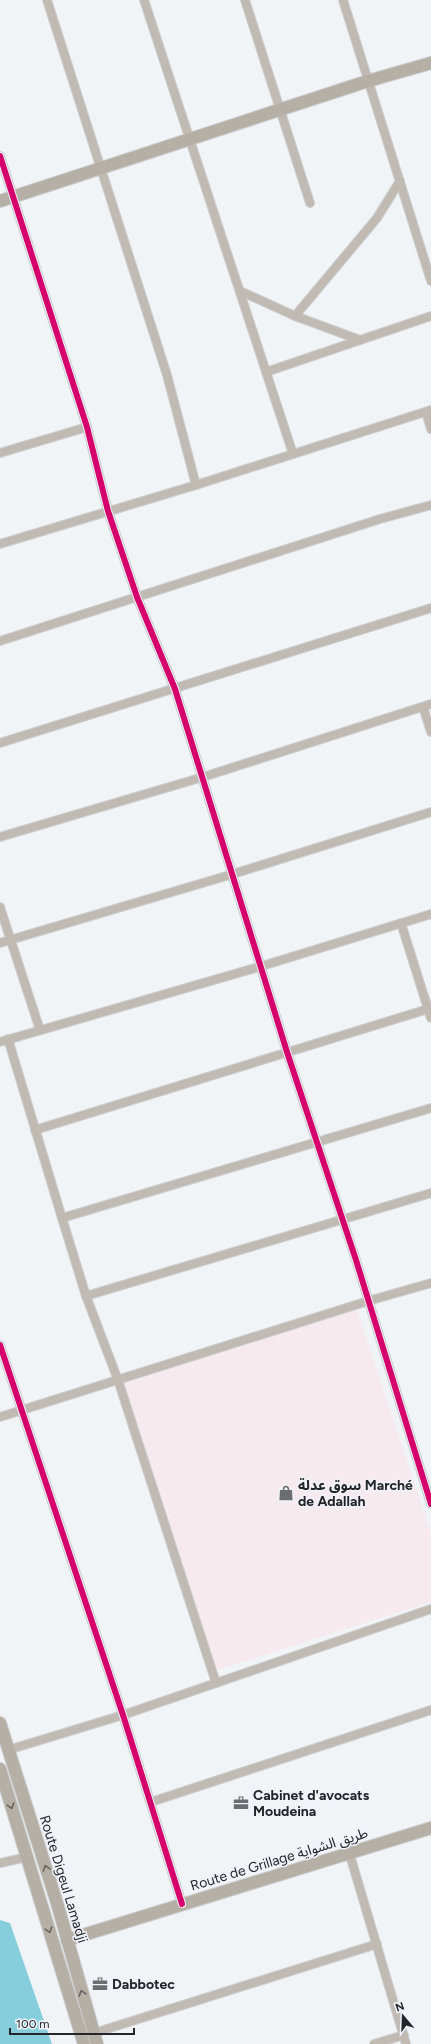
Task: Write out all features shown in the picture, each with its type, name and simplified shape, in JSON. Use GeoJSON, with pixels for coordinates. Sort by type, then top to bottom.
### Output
{"type":"FeatureCollection","features":[{"type":"Feature","properties":{"kind":"street"},"geometry":{"type":"LineString","coordinates":[[47,0],[167,375],[196,485]]}},
{"type":"Feature","properties":{"kind":"street"},"geometry":{"type":"LineString","coordinates":[[144,0],[293,454]]}},
{"type":"Feature","properties":{"kind":"street"},"geometry":{"type":"LineString","coordinates":[[245,0],[310,203]]}},
{"type":"Feature","properties":{"kind":"street"},"geometry":{"type":"LineString","coordinates":[[342,0],[431,281]]}},
{"type":"Feature","properties":{"kind":"street"},"geometry":{"type":"LineString","coordinates":[[0,201],[368,81],[431,63]]}},
{"type":"Feature","properties":{"kind":"street"},"geometry":{"type":"LineString","coordinates":[[0,156],[87,427],[108,511],[137,597],[175,689],[262,966],[287,1052],[342,1218],[431,1504]]}},
{"type":"Feature","properties":{"kind":"street"},"geometry":{"type":"LineString","coordinates":[[295,316],[377,218],[400,181]]}},
{"type":"Feature","properties":{"kind":"street"},"geometry":{"type":"LineString","coordinates":[[240,291],[295,316],[360,340]]}},
{"type":"Feature","properties":{"kind":"street"},"geometry":{"type":"LineString","coordinates":[[266,372],[431,316]]}},
{"type":"Feature","properties":{"kind":"street"},"geometry":{"type":"LineString","coordinates":[[0,544],[196,485],[428,411],[431,429]]}},
{"type":"Feature","properties":{"kind":"street"},"geometry":{"type":"LineString","coordinates":[[0,453],[87,427]]}},
{"type":"Feature","properties":{"kind":"street"},"geometry":{"type":"LineString","coordinates":[[0,641],[380,519],[431,505]]}},
{"type":"Feature","properties":{"kind":"street"},"geometry":{"type":"LineString","coordinates":[[0,743],[431,608]]}},
{"type":"Feature","properties":{"kind":"street"},"geometry":{"type":"LineString","coordinates":[[0,837],[203,777],[431,704]]}},
{"type":"Feature","properties":{"kind":"street"},"geometry":{"type":"LineString","coordinates":[[423,707],[431,732]]}},
{"type":"Feature","properties":{"kind":"street"},"geometry":{"type":"LineString","coordinates":[[0,943],[233,874],[431,812]]}},
{"type":"Feature","properties":{"kind":"street"},"geometry":{"type":"LineString","coordinates":[[0,907],[40,1030]]}},
{"type":"Feature","properties":{"kind":"street"},"geometry":{"type":"LineString","coordinates":[[216,1683],[118,1380],[86,1296],[35,1130],[4,1040],[262,966],[431,914]]}},
{"type":"Feature","properties":{"kind":"street"},"geometry":{"type":"LineString","coordinates":[[401,923],[431,1018]]}},
{"type":"Feature","properties":{"kind":"street"},"geometry":{"type":"LineString","coordinates":[[35,1130],[428,1009]]}},
{"type":"Feature","properties":{"kind":"street"},"geometry":{"type":"LineString","coordinates":[[62,1218],[318,1143],[431,1108]]}},
{"type":"Feature","properties":{"kind":"street"},"geometry":{"type":"LineString","coordinates":[[86,1296],[342,1218],[431,1193]]}},
{"type":"Feature","properties":{"kind":"street"},"geometry":{"type":"LineString","coordinates":[[0,1417],[368,1301],[431,1283]]}},
{"type":"Feature","properties":{"kind":"street"},"geometry":{"type":"LineString","coordinates":[[0,1345],[123,1715],[182,1904]]}},
{"type":"Feature","properties":{"kind":"street"},"geometry":{"type":"LineString","coordinates":[[8,1750],[123,1715],[431,1609]]}},
{"type":"Feature","properties":{"kind":"street"},"geometry":{"type":"LineString","coordinates":[[151,1802],[431,1710]]}},
{"type":"Feature","properties":{"kind":"street","name":"Route Digeul Lamadji"},"geometry":{"type":"LineString","coordinates":[[0,1723],[57,1903],[96,2038]]}},
{"type":"Feature","properties":{"kind":"street"},"geometry":{"type":"LineString","coordinates":[[15,1773],[1,1774],[84,2044]]}},
{"type":"Feature","properties":{"kind":"street","name":"Route de Grillage طريق الشواية"},"geometry":{"type":"LineString","coordinates":[[67,1940],[431,1828]]}},
{"type":"Feature","properties":{"kind":"street"},"geometry":{"type":"LineString","coordinates":[[349,1852],[406,2044]]}},
{"type":"Feature","properties":{"kind":"street"},"geometry":{"type":"LineString","coordinates":[[0,1863],[27,1857]]}},
{"type":"Feature","properties":{"kind":"street"},"geometry":{"type":"LineString","coordinates":[[96,2038],[377,1944]]}},
{"type":"Feature","properties":{"kind":"street"},"geometry":{"type":"LineString","coordinates":[[374,2044],[404,2035]]}},
{"type":"Feature","properties":{"kind":"shaded area","name":"سوق عدلة Marché de Adallah"},"geometry":{"type":"Polygon","coordinates":[[[356,1307],[431,1533],[431,1602],[211,1672],[119,1385],[356,1307]]]}},
{"type":"Feature","properties":{"kind":"water"},"geometry":{"type":"Polygon","coordinates":[[[0,1920],[10,1923],[52,2044],[0,2044],[0,1920]]]}},
{"type":"Feature","properties":{"kind":"cycle path"},"geometry":{"type":"LineString","coordinates":[[0,156],[87,427],[108,511],[137,597],[175,689],[287,1052],[356,1260],[431,1504]]}},
{"type":"Feature","properties":{"kind":"cycle path"},"geometry":{"type":"LineString","coordinates":[[0,1345],[123,1715],[182,1904]]}},
{"type":"Feature","properties":{"kind":"place","name":"سوق عدلة Marché de Adallah"},"geometry":{"type":"Point","coordinates":[286,1493]}},
{"type":"Feature","properties":{"kind":"place","name":"Cabinet d'avocats Moudeina"},"geometry":{"type":"Point","coordinates":[241,1803]}},
{"type":"Feature","properties":{"kind":"place","name":"Dabbotec"},"geometry":{"type":"Point","coordinates":[100,1984]}}]}
